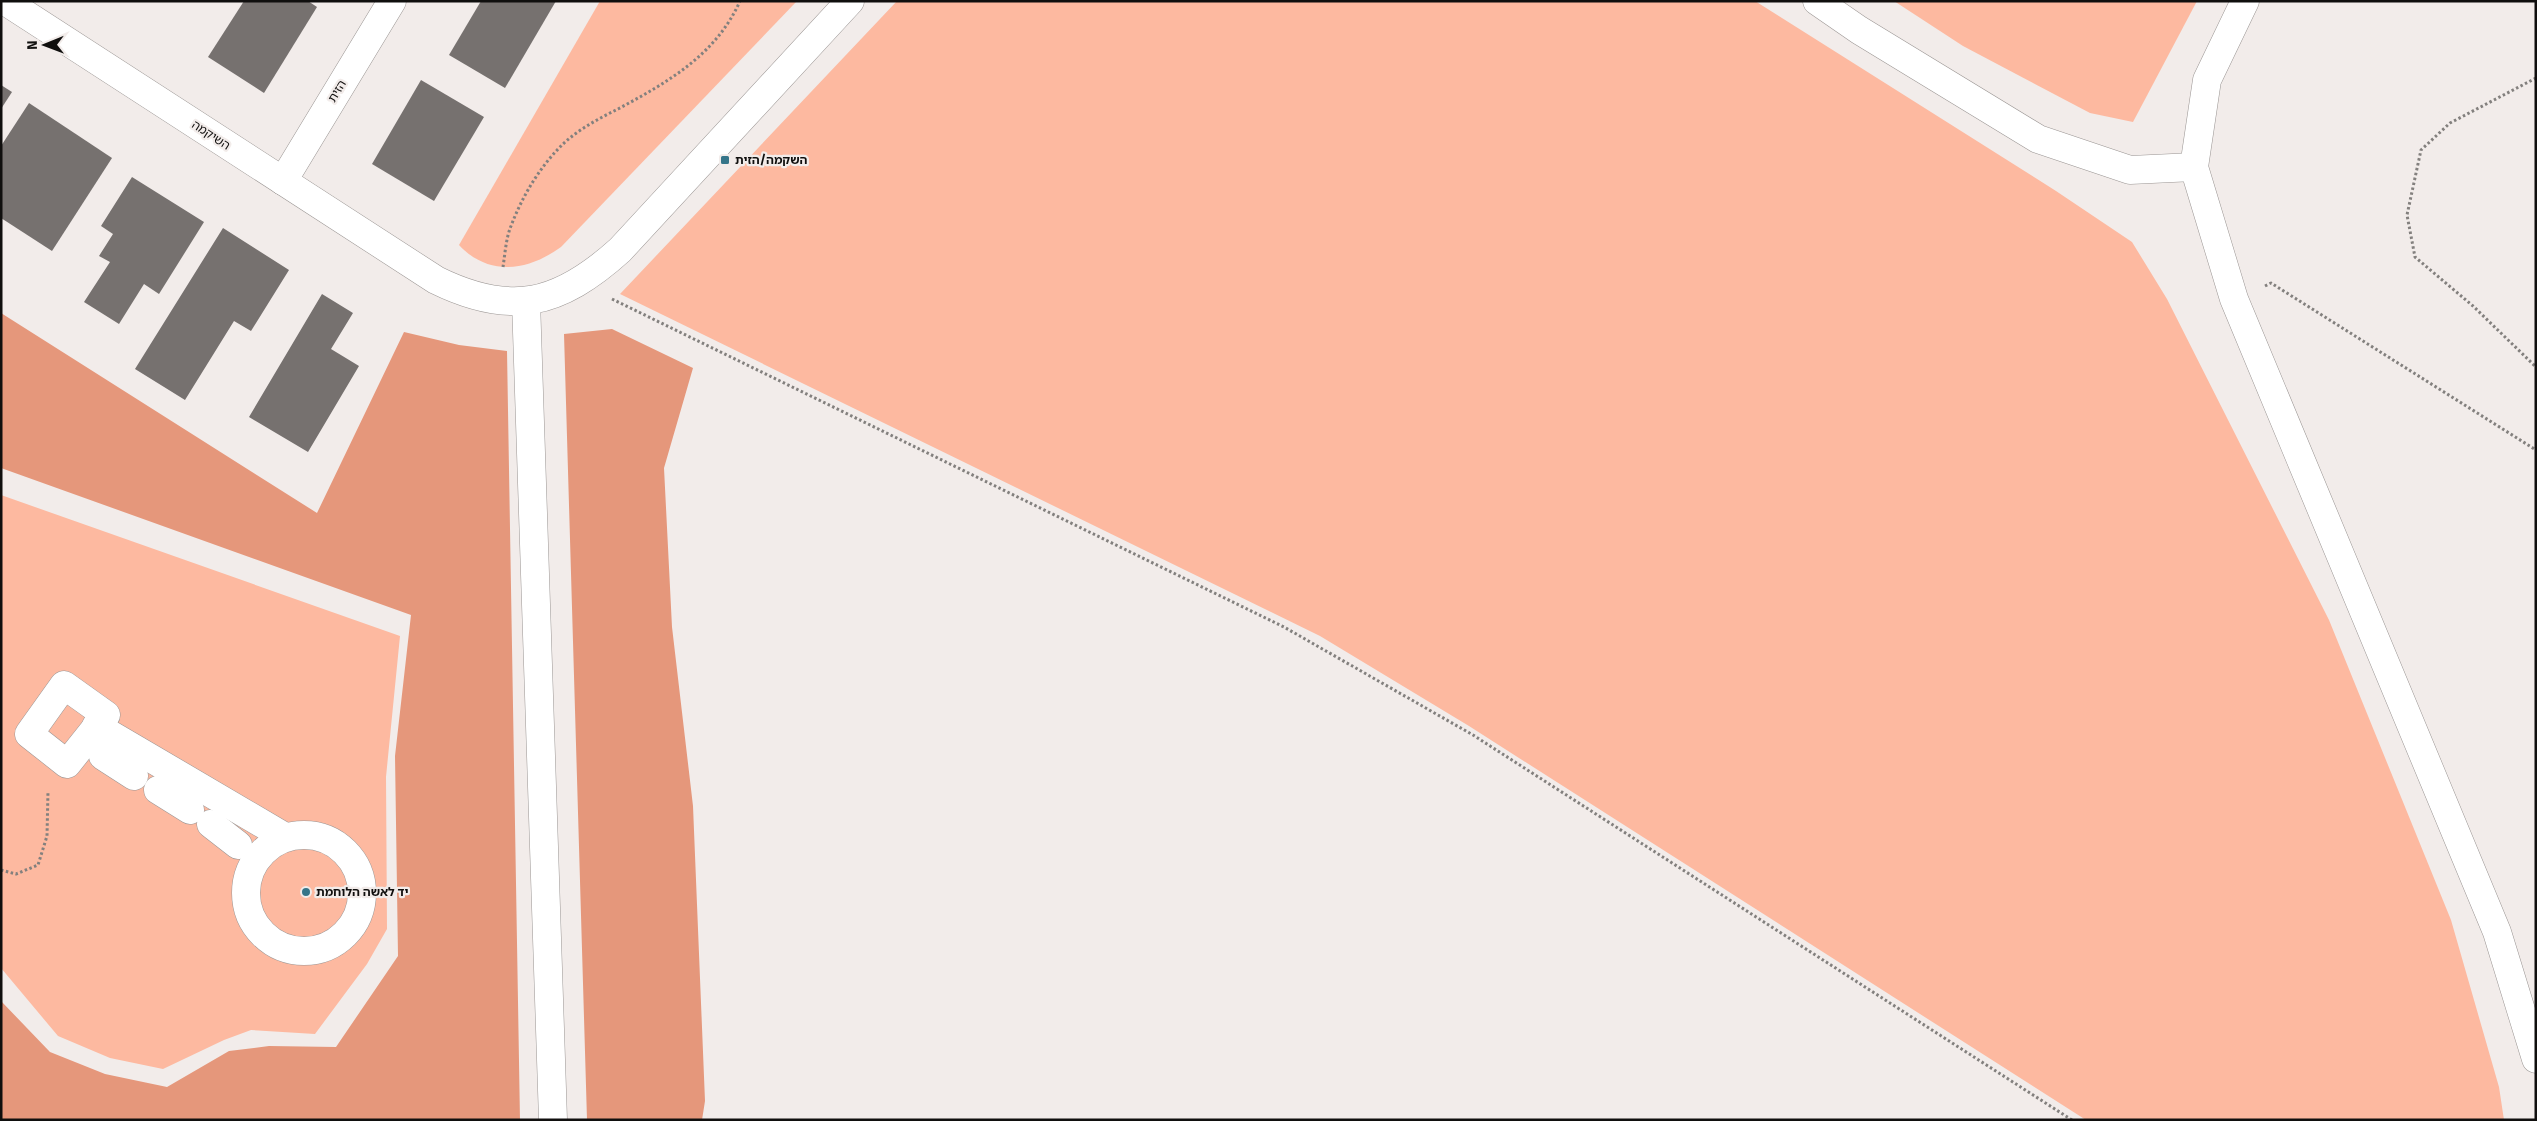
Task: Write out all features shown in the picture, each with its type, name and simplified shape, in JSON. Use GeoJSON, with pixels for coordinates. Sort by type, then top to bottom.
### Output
{"type":"FeatureCollection","features":[{"type":"Feature","properties":{"kind":"street","name":"השיקמה"},"geometry":{"type":"LineString","coordinates":[[5,1],[417,268],[456,290],[496,301],[526,300],[558,293],[599,268],[620,250],[850,1]]}},
{"type":"Feature","properties":{"kind":"street","name":"הזית"},"geometry":{"type":"LineString","coordinates":[[283,181],[392,1]]}},
{"type":"Feature","properties":{"kind":"street"},"geometry":{"type":"LineString","coordinates":[[1817,1],[1859,30],[2038,140],[2130,170],[2194,167]]}},
{"type":"Feature","properties":{"kind":"street"},"geometry":{"type":"LineString","coordinates":[[2245,1],[2207,80],[2194,167],[2234,299],[2497,932],[2536,1059]]}},
{"type":"Feature","properties":{"kind":"street"},"geometry":{"type":"LineString","coordinates":[[526,300],[553,1120]]}},
{"type":"Feature","properties":{"kind":"street"},"geometry":{"type":"LineString","coordinates":[[64,685],[106,714],[96,726],[67,764],[29,734],[64,685]]}},
{"type":"Feature","properties":{"kind":"street"},"geometry":{"type":"LineString","coordinates":[[96,726],[285,837],[305,834],[325,838],[343,848],[354,861],[361,880],[362,900],[356,920],[339,941],[320,950],[300,952],[280,947],[263,936],[250,915],[246,895],[248,875],[257,857],[273,843],[285,837]]}},
{"type":"Feature","properties":{"kind":"street"},"geometry":{"type":"LineString","coordinates":[[103,756],[134,776]]}},
{"type":"Feature","properties":{"kind":"street"},"geometry":{"type":"LineString","coordinates":[[158,790],[200,817],[238,845]]}},
{"type":"Feature","properties":{"kind":"path"},"geometry":{"type":"LineString","coordinates":[[496,301],[511,227],[534,178],[561,145],[592,123],[658,87],[690,66],[720,36],[732,20],[740,1]]}},
{"type":"Feature","properties":{"kind":"path"},"geometry":{"type":"LineString","coordinates":[[2536,78],[2450,123],[2421,150],[2407,215],[2415,257],[2473,306],[2536,367]]}},
{"type":"Feature","properties":{"kind":"path"},"geometry":{"type":"LineString","coordinates":[[578,282],[1292,632],[1473,735],[2072,1120]]}},
{"type":"Feature","properties":{"kind":"path"},"geometry":{"type":"LineString","coordinates":[[2234,299],[2271,284],[2536,450]]}},
{"type":"Feature","properties":{"kind":"path"},"geometry":{"type":"LineString","coordinates":[[1,870],[16,874],[38,865],[47,836],[48,749]]}},
{"type":"Feature","properties":{"kind":"shaded area"},"geometry":{"type":"Polygon","coordinates":[[[600,1],[797,1],[561,247],[535,261],[522,265],[496,266],[483,262],[459,245],[600,1]]]}},
{"type":"Feature","properties":{"kind":"shaded area"},"geometry":{"type":"Polygon","coordinates":[[[897,1],[1755,1],[2056,191],[2132,242],[2167,299],[2329,620],[2451,920],[2499,1087],[2504,1120],[2086,1120],[1469,726],[1320,636],[620,294],[897,1]]]}},
{"type":"Feature","properties":{"kind":"shaded area"},"geometry":{"type":"Polygon","coordinates":[[[1894,1],[2197,1],[2133,122],[2090,113],[1963,46],[1894,1]]]}},
{"type":"Feature","properties":{"kind":"shaded area"},"geometry":{"type":"Polygon","coordinates":[[[1,313],[317,513],[404,332],[459,345],[507,351],[520,1120],[1,1120],[1,1001],[50,1052],[105,1074],[167,1087],[229,1051],[269,1046],[336,1047],[398,956],[395,756],[411,615],[1,468],[1,313]]]}},
{"type":"Feature","properties":{"kind":"shaded area"},"geometry":{"type":"Polygon","coordinates":[[[612,329],[693,368],[664,468],[672,627],[693,806],[705,1101],[702,1120],[587,1120],[564,334],[612,329]]]}},
{"type":"Feature","properties":{"kind":"shaded area"},"geometry":{"type":"Polygon","coordinates":[[[1,495],[400,636],[386,777],[387,929],[367,964],[315,1034],[251,1030],[224,1040],[163,1069],[110,1058],[58,1036],[1,968],[1,495]]]}},
{"type":"Feature","properties":{"kind":"building"},"geometry":{"type":"Polygon","coordinates":[[[244,1],[308,1],[317,7],[264,93],[208,57],[244,1]]]}},
{"type":"Feature","properties":{"kind":"building"},"geometry":{"type":"Polygon","coordinates":[[[481,1],[556,1],[505,88],[449,55],[481,1]]]}},
{"type":"Feature","properties":{"kind":"building"},"geometry":{"type":"Polygon","coordinates":[[[421,80],[484,117],[434,201],[372,164],[421,80]]]}},
{"type":"Feature","properties":{"kind":"building"},"geometry":{"type":"Polygon","coordinates":[[[1,85],[12,92],[1,109],[1,85]]]}},
{"type":"Feature","properties":{"kind":"building"},"geometry":{"type":"Polygon","coordinates":[[[29,103],[112,158],[52,251],[1,218],[1,146],[29,103]]]}},
{"type":"Feature","properties":{"kind":"building"},"geometry":{"type":"Polygon","coordinates":[[[132,177],[204,222],[159,294],[144,284],[119,324],[84,302],[110,262],[99,256],[113,234],[101,226],[132,177]]]}},
{"type":"Feature","properties":{"kind":"building"},"geometry":{"type":"Polygon","coordinates":[[[223,228],[289,270],[251,331],[234,321],[185,400],[135,369],[223,228]]]}},
{"type":"Feature","properties":{"kind":"building"},"geometry":{"type":"Polygon","coordinates":[[[322,294],[353,313],[331,349],[359,366],[308,452],[249,417],[322,294]]]}},
{"type":"Feature","properties":{"kind":"place","name":"השקמה/הזית"},"geometry":{"type":"Point","coordinates":[725,160]}},
{"type":"Feature","properties":{"kind":"place","name":"יד לאשה הלוחמת"},"geometry":{"type":"Point","coordinates":[306,892]}}]}
